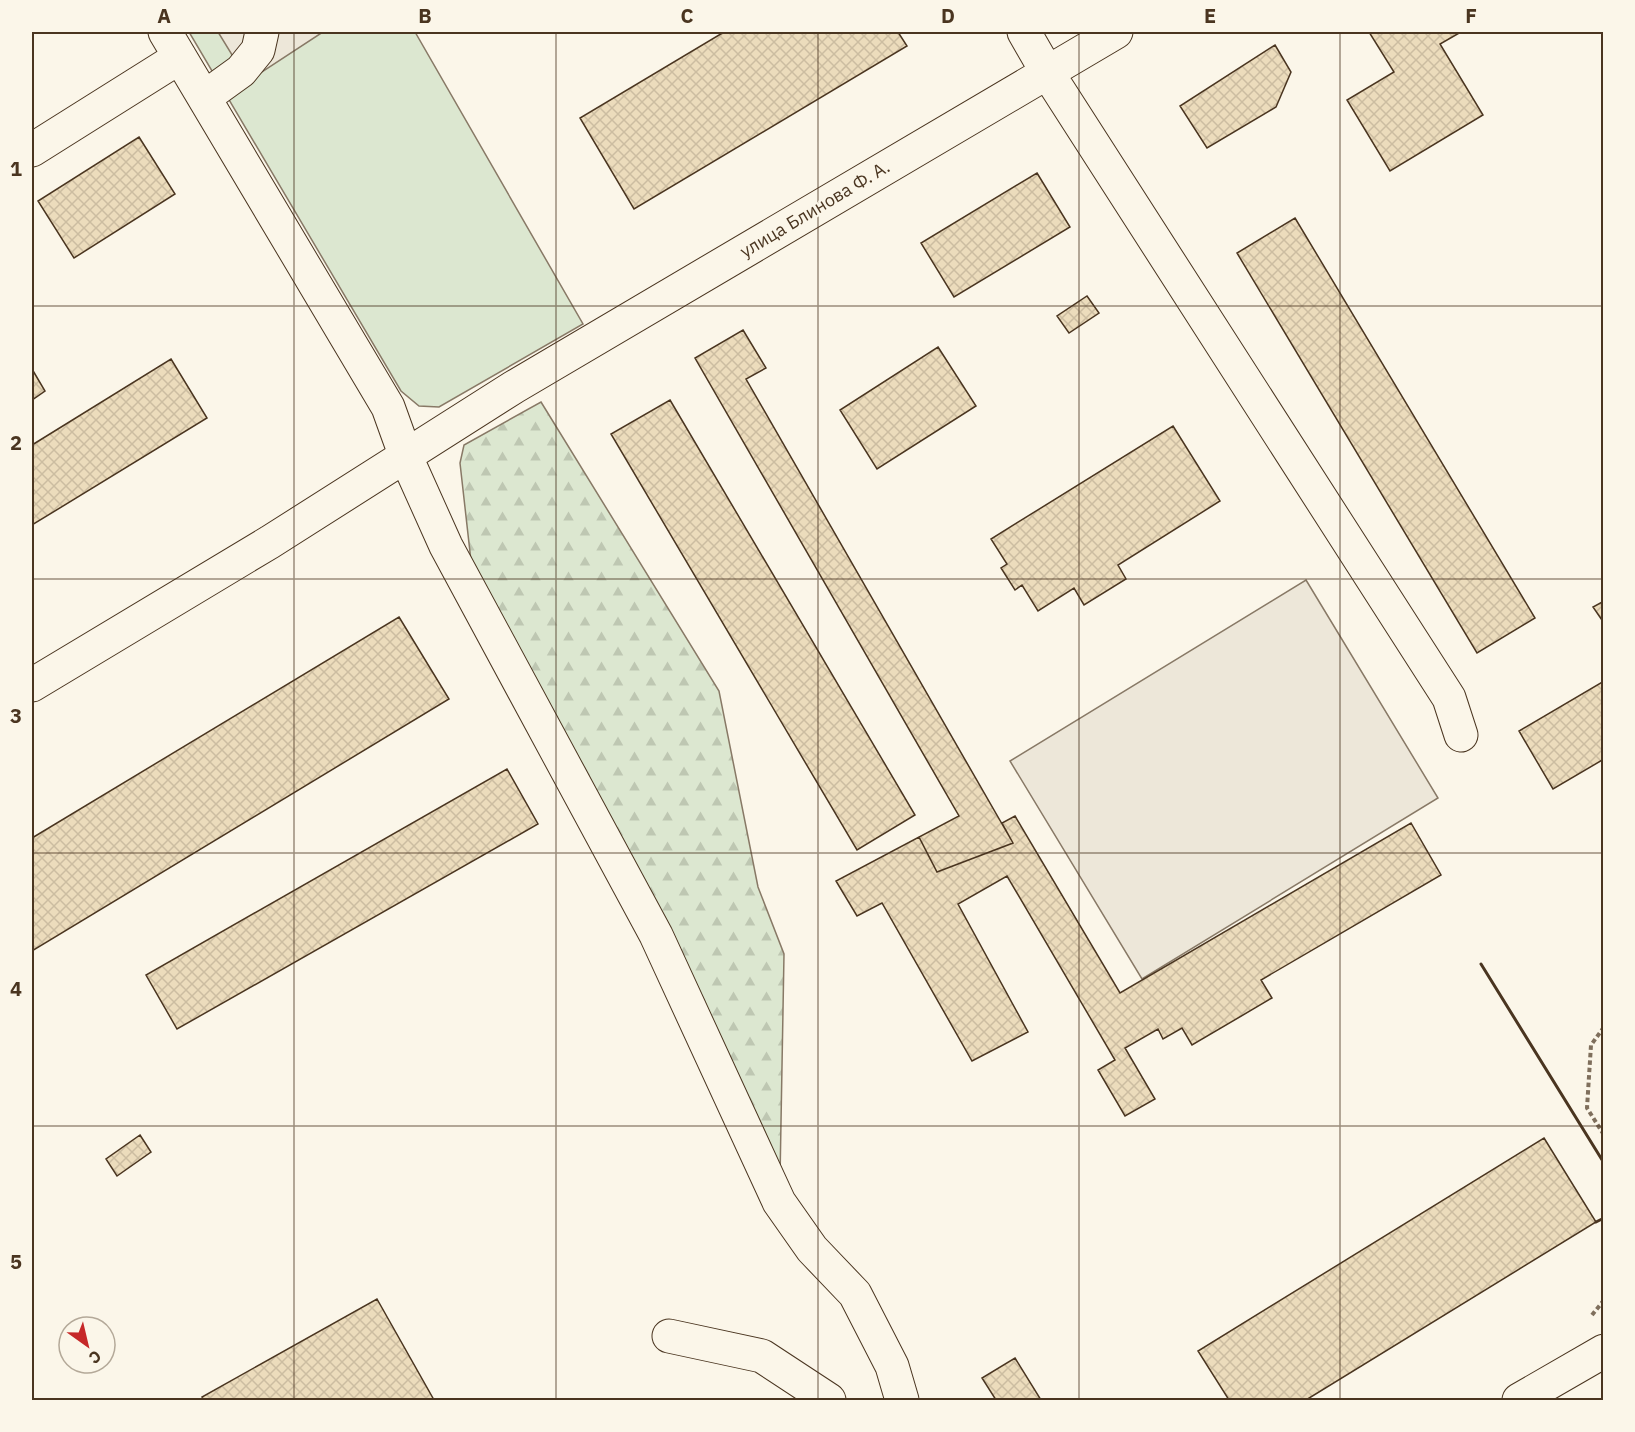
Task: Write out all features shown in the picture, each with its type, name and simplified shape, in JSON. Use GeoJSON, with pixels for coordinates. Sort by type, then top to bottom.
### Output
{"type":"FeatureCollection","features":[{"type":"Feature","properties":{"kind":"street"},"geometry":{"type":"LineString","coordinates":[[205,97],[241,71],[258,50],[262,32]]}},
{"type":"Feature","properties":{"kind":"street"},"geometry":{"type":"LineString","coordinates":[[1024,32],[1047,72],[1449,698],[1461,735]]}},
{"type":"Feature","properties":{"kind":"street","name":"улица Блинова Ф. А."},"geometry":{"type":"LineString","coordinates":[[32,685],[270,542],[514,387],[1116,32]]}},
{"type":"Feature","properties":{"kind":"street"},"geometry":{"type":"LineString","coordinates":[[32,150],[173,44],[388,407],[406,457],[446,546],[656,935],[779,1202],[812,1250],[855,1294],[892,1366],[902,1401]]}},
{"type":"Feature","properties":{"kind":"street"},"geometry":{"type":"LineString","coordinates":[[669,1336],[762,1356],[829,1401]]}},
{"type":"Feature","properties":{"kind":"street"},"geometry":{"type":"LineString","coordinates":[[1518,1401],[1604,1351]]}},
{"type":"Feature","properties":{"kind":"path"},"geometry":{"type":"LineString","coordinates":[[1604,1027],[1591,1045],[1587,1108],[1604,1135]]}},
{"type":"Feature","properties":{"kind":"path"},"geometry":{"type":"LineString","coordinates":[[1592,1315],[1604,1300]]}},
{"type":"Feature","properties":{"kind":"green space"},"geometry":{"type":"Polygon","coordinates":[[[189,32],[415,32],[583,324],[439,407],[419,406],[401,391],[189,32]]]}},
{"type":"Feature","properties":{"kind":"green space"},"geometry":{"type":"Polygon","coordinates":[[[541,402],[719,691],[758,887],[784,954],[780,1179],[471,561],[460,463],[464,445],[541,402]]]}},
{"type":"Feature","properties":{"kind":"shaded area"},"geometry":{"type":"Polygon","coordinates":[[[218,32],[323,32],[248,81],[218,32]]]}},
{"type":"Feature","properties":{"kind":"shaded area"},"geometry":{"type":"Polygon","coordinates":[[[1306,580],[1438,798],[1142,979],[1010,761],[1306,580]]]}},
{"type":"Feature","properties":{"kind":"building"},"geometry":{"type":"Polygon","coordinates":[[[724,32],[898,32],[907,46],[634,209],[580,118],[724,32]]]}},
{"type":"Feature","properties":{"kind":"building"},"geometry":{"type":"Polygon","coordinates":[[[1369,32],[1461,32],[1440,44],[1483,115],[1390,171],[1347,100],[1394,72],[1369,32]]]}},
{"type":"Feature","properties":{"kind":"building"},"geometry":{"type":"Polygon","coordinates":[[[1275,45],[1291,72],[1276,107],[1207,148],[1180,106],[1275,45]]]}},
{"type":"Feature","properties":{"kind":"building"},"geometry":{"type":"Polygon","coordinates":[[[139,137],[175,194],[74,258],[38,201],[139,137]]]}},
{"type":"Feature","properties":{"kind":"building"},"geometry":{"type":"Polygon","coordinates":[[[1037,173],[1070,227],[954,297],[921,243],[1037,173]]]}},
{"type":"Feature","properties":{"kind":"building"},"geometry":{"type":"Polygon","coordinates":[[[1295,218],[1535,618],[1477,653],[1237,253],[1295,218]]]}},
{"type":"Feature","properties":{"kind":"building"},"geometry":{"type":"Polygon","coordinates":[[[1087,296],[1099,313],[1069,333],[1057,316],[1087,296]]]}},
{"type":"Feature","properties":{"kind":"building"},"geometry":{"type":"Polygon","coordinates":[[[743,330],[766,368],[746,379],[1013,843],[937,872],[919,837],[959,816],[695,358],[743,330]]]}},
{"type":"Feature","properties":{"kind":"building"},"geometry":{"type":"Polygon","coordinates":[[[938,347],[976,406],[877,469],[840,410],[938,347]]]}},
{"type":"Feature","properties":{"kind":"building"},"geometry":{"type":"Polygon","coordinates":[[[171,359],[207,418],[32,525],[32,445],[171,359]]]}},
{"type":"Feature","properties":{"kind":"building"},"geometry":{"type":"Polygon","coordinates":[[[32,369],[45,391],[32,400],[32,369]]]}},
{"type":"Feature","properties":{"kind":"building"},"geometry":{"type":"Polygon","coordinates":[[[670,400],[915,815],[857,850],[611,434],[670,400]]]}},
{"type":"Feature","properties":{"kind":"building"},"geometry":{"type":"Polygon","coordinates":[[[1173,426],[1220,501],[1118,565],[1126,579],[1084,605],[1074,588],[1038,611],[1022,585],[1015,590],[1001,568],[1007,564],[991,539],[1173,426]]]}},
{"type":"Feature","properties":{"kind":"building"},"geometry":{"type":"Polygon","coordinates":[[[1604,601],[1604,623],[1593,607],[1604,601]]]}},
{"type":"Feature","properties":{"kind":"building"},"geometry":{"type":"Polygon","coordinates":[[[399,617],[449,699],[32,951],[32,838],[399,617]]]}},
{"type":"Feature","properties":{"kind":"building"},"geometry":{"type":"Polygon","coordinates":[[[1604,681],[1604,759],[1553,789],[1519,731],[1604,681]]]}},
{"type":"Feature","properties":{"kind":"building"},"geometry":{"type":"Polygon","coordinates":[[[507,769],[538,824],[177,1029],[146,975],[507,769]]]}},
{"type":"Feature","properties":{"kind":"building"},"geometry":{"type":"Polygon","coordinates":[[[1015,816],[1120,993],[1411,823],[1441,875],[1261,980],[1272,998],[1192,1045],[1182,1028],[1163,1039],[1158,1029],[1125,1048],[1155,1099],[1125,1116],[1098,1070],[1115,1060],[1007,876],[958,904],[1028,1032],[972,1061],[882,903],[857,916],[836,881],[919,837],[937,872],[1013,843],[1002,823],[1015,816]]]}},
{"type":"Feature","properties":{"kind":"building"},"geometry":{"type":"Polygon","coordinates":[[[140,1135],[151,1152],[117,1176],[106,1159],[140,1135]]]}},
{"type":"Feature","properties":{"kind":"building"},"geometry":{"type":"Polygon","coordinates":[[[1544,1138],[1596,1222],[1306,1400],[1229,1400],[1198,1351],[1544,1138]]]}},
{"type":"Feature","properties":{"kind":"building"},"geometry":{"type":"Polygon","coordinates":[[[377,1299],[434,1400],[204,1400],[202,1397],[377,1299]]]}},
{"type":"Feature","properties":{"kind":"building"},"geometry":{"type":"Polygon","coordinates":[[[1015,1358],[1041,1400],[996,1400],[982,1378],[1015,1358]]]}},
{"type":"Feature","properties":{"kind":"wall"},"geometry":{"type":"LineString","coordinates":[[1481,964],[1604,1163]]}},
{"type":"Feature","properties":{"kind":"wall"},"geometry":{"type":"LineString","coordinates":[[1596,1222],[1604,1218]]}}]}
